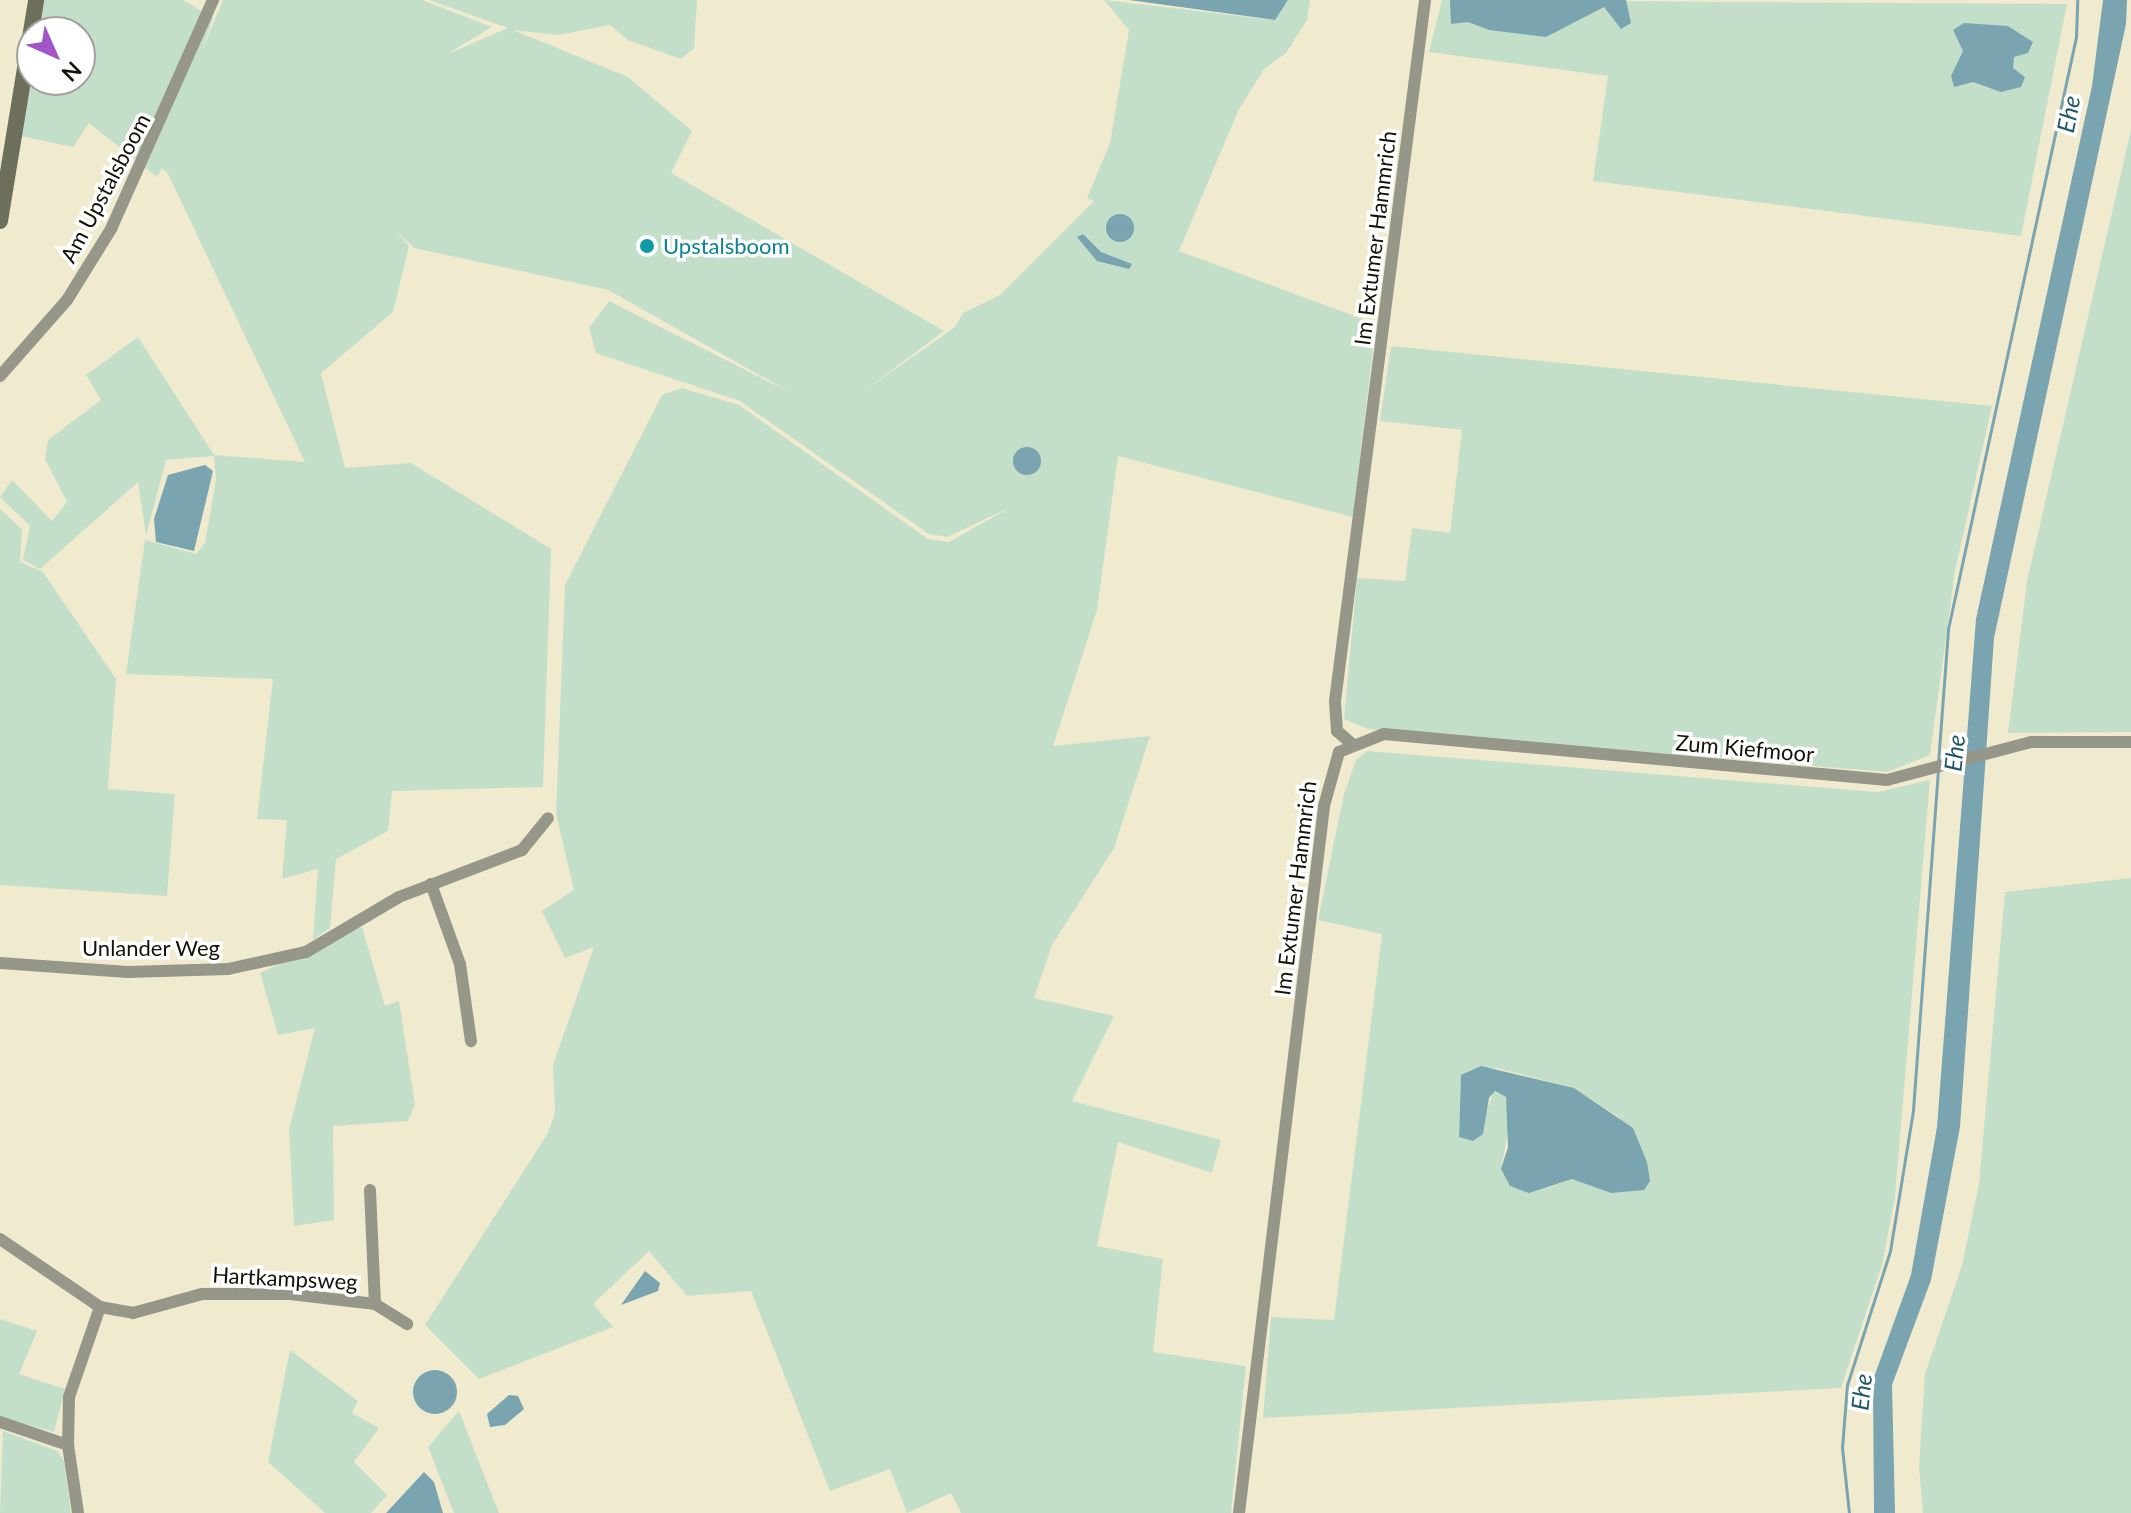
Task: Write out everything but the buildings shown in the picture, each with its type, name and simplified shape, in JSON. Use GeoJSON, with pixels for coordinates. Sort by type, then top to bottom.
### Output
{"type":"FeatureCollection","features":[{"type":"Feature","properties":{"kind":"main road"},"geometry":{"type":"LineString","coordinates":[[0,221],[36,0]]}},
{"type":"Feature","properties":{"kind":"street","name":"Am Upstalsboom"},"geometry":{"type":"LineString","coordinates":[[0,376],[67,300],[111,229],[213,0]]}},
{"type":"Feature","properties":{"kind":"street","name":"Im Extumer Hammrich"},"geometry":{"type":"LineString","coordinates":[[1239,1513],[1324,806],[1331,764],[1352,744],[1337,731],[1335,701],[1425,0]]}},
{"type":"Feature","properties":{"kind":"street","name":"Zum Kiefmoor"},"geometry":{"type":"LineString","coordinates":[[1352,744],[1384,734],[1887,780],[1922,768],[2025,743],[2131,742]]}},
{"type":"Feature","properties":{"kind":"street","name":"Unlander Weg"},"geometry":{"type":"LineString","coordinates":[[0,963],[128,972],[228,969],[306,952],[431,884],[522,850],[548,818]]}},
{"type":"Feature","properties":{"kind":"street"},"geometry":{"type":"LineString","coordinates":[[431,884],[460,964],[471,1041]]}},
{"type":"Feature","properties":{"kind":"street","name":"Hartkampsweg"},"geometry":{"type":"LineString","coordinates":[[370,1190],[375,1304]]}},
{"type":"Feature","properties":{"kind":"street"},"geometry":{"type":"LineString","coordinates":[[0,1239],[100,1307],[69,1397],[68,1445],[78,1513]]}},
{"type":"Feature","properties":{"kind":"street","name":"Hartkampsweg"},"geometry":{"type":"LineString","coordinates":[[100,1307],[133,1313],[202,1294],[375,1304],[407,1324]]}},
{"type":"Feature","properties":{"kind":"street"},"geometry":{"type":"LineString","coordinates":[[0,1422],[68,1445]]}},
{"type":"Feature","properties":{"kind":"green space"},"geometry":{"type":"Polygon","coordinates":[[[43,0],[183,0],[213,18],[201,53],[223,0],[422,0],[492,27],[447,54],[508,28],[429,0],[697,0],[694,48],[681,59],[628,40],[610,25],[558,35],[513,30],[628,77],[692,131],[671,173],[944,331],[864,391],[955,327],[963,313],[1000,295],[1094,201],[1087,198],[1110,143],[1129,30],[1104,0],[1274,20],[1288,0],[1310,0],[1307,20],[1286,53],[1264,69],[1238,111],[1179,251],[1376,324],[1353,517],[1118,456],[1097,610],[1053,746],[1150,736],[1114,848],[1052,945],[1034,998],[1114,1016],[1072,1101],[1221,1140],[1212,1173],[1118,1142],[1097,1246],[1163,1259],[1153,1352],[1246,1366],[1231,1513],[961,1513],[951,1493],[907,1513],[890,1469],[830,1491],[751,1291],[687,1296],[649,1251],[593,1304],[613,1327],[479,1379],[425,1325],[548,1133],[555,1112],[553,1065],[594,947],[565,958],[542,911],[574,890],[556,814],[565,585],[662,395],[682,388],[739,405],[928,539],[949,542],[1011,507],[947,537],[929,534],[740,401],[596,353],[589,328],[609,301],[793,394],[608,290],[414,248],[394,229],[409,246],[393,312],[321,373],[345,468],[411,463],[551,549],[543,787],[392,791],[388,831],[336,859],[330,928],[313,940],[318,869],[282,879],[287,820],[257,819],[273,679],[126,674],[145,540],[196,554],[205,543],[216,480],[214,456],[166,460],[146,536],[138,482],[40,569],[23,560],[30,526],[0,497],[12,480],[52,521],[67,502],[45,459],[48,440],[101,400],[86,375],[138,337],[214,455],[305,462],[168,174],[162,168],[157,177],[89,123],[73,147],[20,136],[27,96],[96,96],[96,16],[40,16],[43,0]]]}},
{"type":"Feature","properties":{"kind":"green space"},"geometry":{"type":"Polygon","coordinates":[[[1442,0],[2067,4],[2021,236],[1593,181],[1608,76],[1429,52],[1442,0]]]}},
{"type":"Feature","properties":{"kind":"green space"},"geometry":{"type":"Polygon","coordinates":[[[2131,130],[2131,732],[2008,733],[2027,581],[2131,130]]]}},
{"type":"Feature","properties":{"kind":"green space"},"geometry":{"type":"Polygon","coordinates":[[[1391,346],[1992,406],[1955,571],[1930,755],[1887,772],[1368,729],[1344,719],[1357,578],[1405,581],[1412,528],[1450,533],[1462,430],[1380,421],[1391,346]]]}},
{"type":"Feature","properties":{"kind":"green space"},"geometry":{"type":"Polygon","coordinates":[[[0,509],[22,529],[20,562],[43,572],[116,679],[108,789],[175,794],[167,896],[0,885],[0,509]]]}},
{"type":"Feature","properties":{"kind":"green space"},"geometry":{"type":"Polygon","coordinates":[[[1367,751],[1878,792],[1930,780],[1895,1197],[1882,1265],[1841,1388],[1263,1418],[1271,1317],[1334,1320],[1382,934],[1318,920],[1344,794],[1356,760],[1367,751]],[[1497,1068],[1461,1075],[1459,1137],[1486,1112],[1494,1091],[1506,1097],[1509,1126],[1501,1169],[1547,1188],[1572,1179],[1620,1118],[1574,1088],[1497,1068]]]}},
{"type":"Feature","properties":{"kind":"green space"},"geometry":{"type":"Polygon","coordinates":[[[2131,878],[2131,1513],[1923,1513],[1919,1466],[1925,1374],[1962,1265],[1979,1184],[2005,892],[2131,878]]]}},
{"type":"Feature","properties":{"kind":"green space"},"geometry":{"type":"Polygon","coordinates":[[[362,927],[385,1006],[399,1001],[415,1104],[408,1121],[333,1126],[334,1220],[294,1226],[289,1130],[315,1028],[278,1035],[260,973],[362,927]]]}},
{"type":"Feature","properties":{"kind":"green space"},"geometry":{"type":"Polygon","coordinates":[[[0,1319],[37,1331],[19,1374],[65,1389],[54,1432],[0,1417],[0,1319]]]}},
{"type":"Feature","properties":{"kind":"green space"},"geometry":{"type":"Polygon","coordinates":[[[290,1350],[358,1401],[352,1413],[379,1428],[354,1462],[387,1495],[371,1513],[325,1513],[268,1462],[290,1350]]]}},
{"type":"Feature","properties":{"kind":"green space"},"geometry":{"type":"Polygon","coordinates":[[[459,1411],[499,1513],[454,1513],[428,1447],[459,1411]]]}},
{"type":"Feature","properties":{"kind":"green space"},"geometry":{"type":"Polygon","coordinates":[[[3,1431],[57,1451],[64,1461],[71,1513],[0,1513],[3,1431]]]}},
{"type":"Feature","properties":{"kind":"water"},"geometry":{"type":"Polygon","coordinates":[[[1129,0],[1288,0],[1275,20],[1129,0]]]}},
{"type":"Feature","properties":{"kind":"water"},"geometry":{"type":"Polygon","coordinates":[[[1450,0],[1626,0],[1631,23],[1621,29],[1604,7],[1546,37],[1489,30],[1468,22],[1451,24],[1450,0]]]}},
{"type":"Feature","properties":{"kind":"water"},"geometry":{"type":"Polygon","coordinates":[[[2103,0],[2127,0],[2126,24],[1994,638],[1960,1127],[1931,1280],[1892,1385],[1895,1513],[1874,1513],[1873,1380],[1911,1275],[1937,1127],[1976,619],[2092,86],[2103,0]]]}},
{"type":"Feature","properties":{"kind":"water"},"geometry":{"type":"Polygon","coordinates":[[[1964,23],[2008,26],[2033,42],[2028,53],[2014,57],[2013,68],[2025,77],[2021,87],[2001,92],[1973,82],[1954,87],[1951,76],[1963,51],[1953,30],[1964,23]]]}},
{"type":"Feature","properties":{"kind":"water"},"geometry":{"type":"Polygon","coordinates":[[[1120,214],[1130,218],[1134,228],[1130,238],[1120,242],[1110,238],[1106,228],[1110,218],[1120,214]]]}},
{"type":"Feature","properties":{"kind":"water"},"geometry":{"type":"Polygon","coordinates":[[[1083,234],[1101,252],[1132,264],[1129,269],[1097,261],[1077,237],[1083,234]]]}},
{"type":"Feature","properties":{"kind":"water"},"geometry":{"type":"Polygon","coordinates":[[[1027,447],[1037,451],[1041,461],[1037,471],[1027,475],[1017,471],[1013,461],[1017,451],[1027,447]]]}},
{"type":"Feature","properties":{"kind":"water"},"geometry":{"type":"Polygon","coordinates":[[[205,465],[213,471],[194,551],[156,542],[154,519],[168,475],[205,465]]]}},
{"type":"Feature","properties":{"kind":"water"},"geometry":{"type":"Polygon","coordinates":[[[1481,1066],[1574,1088],[1633,1128],[1647,1162],[1650,1181],[1644,1190],[1611,1193],[1572,1179],[1529,1193],[1510,1186],[1501,1169],[1508,1147],[1506,1097],[1495,1091],[1489,1098],[1483,1134],[1473,1141],[1459,1137],[1461,1075],[1481,1066]]]}},
{"type":"Feature","properties":{"kind":"water"},"geometry":{"type":"Polygon","coordinates":[[[645,1271],[660,1283],[658,1291],[621,1305],[645,1271]]]}},
{"type":"Feature","properties":{"kind":"water"},"geometry":{"type":"Polygon","coordinates":[[[435,1370],[450,1377],[457,1392],[450,1407],[435,1414],[420,1407],[413,1392],[420,1377],[435,1370]]]}},
{"type":"Feature","properties":{"kind":"water"},"geometry":{"type":"Polygon","coordinates":[[[509,1395],[518,1396],[524,1409],[505,1425],[490,1427],[487,1414],[509,1395]]]}},
{"type":"Feature","properties":{"kind":"water"},"geometry":{"type":"Polygon","coordinates":[[[424,1472],[434,1482],[443,1513],[386,1513],[424,1472]]]}},
{"type":"Feature","properties":{"kind":"waterway","name":"Ehe"},"geometry":{"type":"LineString","coordinates":[[1938,763],[1948,629],[2076,37],[2077,0]]}},
{"type":"Feature","properties":{"kind":"waterway","name":"Ehe"},"geometry":{"type":"LineString","coordinates":[[1849,1513],[1842,1448],[1847,1385],[1890,1251],[1913,1110],[1938,771]]}},
{"type":"Feature","properties":{"kind":"place","name":"Upstalsboom"},"geometry":{"type":"Point","coordinates":[647,246]}}]}
